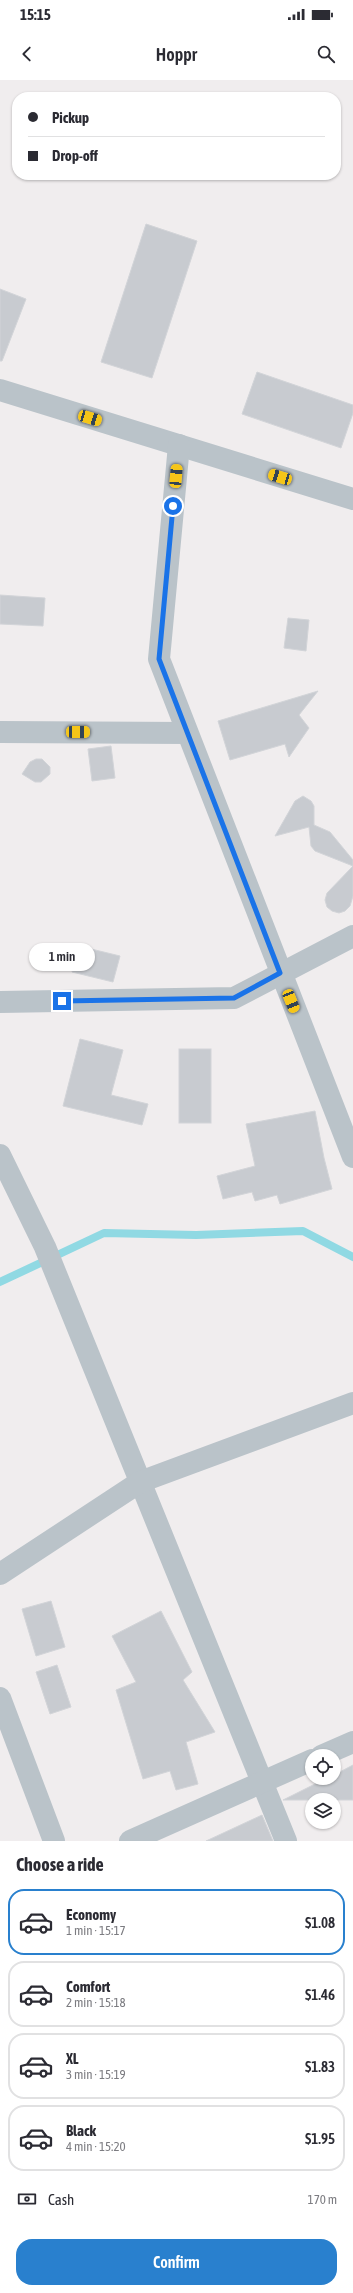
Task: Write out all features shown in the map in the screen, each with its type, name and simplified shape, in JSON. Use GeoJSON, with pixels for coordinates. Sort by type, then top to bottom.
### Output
{"type":"FeatureCollection","features":[{"type":"Feature","properties":{"kind":"street"},"geometry":{"type":"LineString","coordinates":[[0,390],[353,499]]}},
{"type":"Feature","properties":{"kind":"street"},"geometry":{"type":"LineString","coordinates":[[179,445],[159,659],[280,973],[353,1157]]}},
{"type":"Feature","properties":{"kind":"street"},"geometry":{"type":"LineString","coordinates":[[0,732],[187,733]]}},
{"type":"Feature","properties":{"kind":"street"},"geometry":{"type":"LineString","coordinates":[[0,1002],[234,998],[353,936]]}},
{"type":"Feature","properties":{"kind":"street"},"geometry":{"type":"LineString","coordinates":[[0,1155],[45,1247],[53,1270],[286,1841]]}},
{"type":"Feature","properties":{"kind":"street"},"geometry":{"type":"LineString","coordinates":[[0,1574],[140,1482],[353,1403]]}},
{"type":"Feature","properties":{"kind":"street"},"geometry":{"type":"LineString","coordinates":[[0,1698],[54,1841]]}},
{"type":"Feature","properties":{"kind":"street"},"geometry":{"type":"LineString","coordinates":[[337,1749],[353,1742]]}},
{"type":"Feature","properties":{"kind":"street"},"geometry":{"type":"LineString","coordinates":[[130,1841],[305,1763]]}},
{"type":"Feature","properties":{"kind":"building"},"geometry":{"type":"Polygon","coordinates":[[[146,224],[197,241],[152,378],[101,362],[146,224]]]}},
{"type":"Feature","properties":{"kind":"building"},"geometry":{"type":"Polygon","coordinates":[[[0,289],[26,299],[2,361],[0,361],[0,289]]]}},
{"type":"Feature","properties":{"kind":"building"},"geometry":{"type":"Polygon","coordinates":[[[257,372],[353,405],[353,413],[341,448],[242,414],[257,372]]]}},
{"type":"Feature","properties":{"kind":"building"},"geometry":{"type":"Polygon","coordinates":[[[0,595],[45,598],[43,626],[0,624],[0,595]]]}},
{"type":"Feature","properties":{"kind":"building"},"geometry":{"type":"Polygon","coordinates":[[[288,618],[309,620],[306,651],[284,648],[288,618]]]}},
{"type":"Feature","properties":{"kind":"building"},"geometry":{"type":"Polygon","coordinates":[[[318,691],[299,715],[309,728],[289,757],[285,744],[230,760],[218,721],[318,691]]]}},
{"type":"Feature","properties":{"kind":"building"},"geometry":{"type":"Polygon","coordinates":[[[111,746],[115,778],[92,781],[88,749],[111,746]]]}},
{"type":"Feature","properties":{"kind":"building"},"geometry":{"type":"Polygon","coordinates":[[[36,759],[42,759],[50,767],[50,774],[41,782],[35,782],[22,774],[30,762],[36,759]]]}},
{"type":"Feature","properties":{"kind":"building"},"geometry":{"type":"Polygon","coordinates":[[[303,796],[311,801],[314,806],[314,825],[330,832],[353,860],[353,866],[315,851],[311,846],[309,827],[275,836],[295,801],[303,796]]]}},
{"type":"Feature","properties":{"kind":"building"},"geometry":{"type":"Polygon","coordinates":[[[353,866],[353,896],[350,906],[345,911],[339,913],[332,911],[327,907],[325,900],[327,893],[353,866]]]}},
{"type":"Feature","properties":{"kind":"building"},"geometry":{"type":"Polygon","coordinates":[[[79,946],[120,956],[113,982],[72,972],[79,946]]]}},
{"type":"Feature","properties":{"kind":"building"},"geometry":{"type":"Polygon","coordinates":[[[80,1039],[123,1050],[111,1095],[148,1104],[142,1125],[63,1106],[80,1039]]]}},
{"type":"Feature","properties":{"kind":"building"},"geometry":{"type":"Polygon","coordinates":[[[179,1049],[211,1049],[211,1123],[179,1123],[179,1049]]]}},
{"type":"Feature","properties":{"kind":"building"},"geometry":{"type":"Polygon","coordinates":[[[315,1111],[324,1158],[332,1189],[280,1204],[277,1195],[255,1201],[252,1192],[223,1199],[217,1176],[255,1166],[246,1124],[315,1111]]]}},
{"type":"Feature","properties":{"kind":"building"},"geometry":{"type":"Polygon","coordinates":[[[51,1601],[65,1647],[36,1656],[22,1609],[51,1601]]]}},
{"type":"Feature","properties":{"kind":"building"},"geometry":{"type":"Polygon","coordinates":[[[161,1611],[192,1672],[183,1680],[215,1732],[186,1742],[198,1784],[176,1790],[170,1771],[143,1779],[116,1690],[136,1682],[112,1636],[161,1611]]]}},
{"type":"Feature","properties":{"kind":"building"},"geometry":{"type":"Polygon","coordinates":[[[57,1665],[71,1707],[50,1714],[36,1672],[57,1665]]]}},
{"type":"Feature","properties":{"kind":"building"},"geometry":{"type":"Polygon","coordinates":[[[353,1765],[353,1800],[341,1800],[341,1793],[305,1793],[305,1800],[283,1800],[313,1785],[341,1785],[341,1771],[353,1765]]]}},
{"type":"Feature","properties":{"kind":"building"},"geometry":{"type":"Polygon","coordinates":[[[262,1815],[273,1841],[206,1841],[262,1815]]]}},
{"type":"Feature","properties":{"kind":"waterway"},"geometry":{"type":"LineString","coordinates":[[0,1282],[104,1233],[196,1235],[303,1231],[353,1257]]}},
{"type":"Feature","properties":{"kind":"route"},"geometry":{"type":"LineString","coordinates":[[62,1001],[234,998],[280,973],[159,659],[173,506]]}}]}
